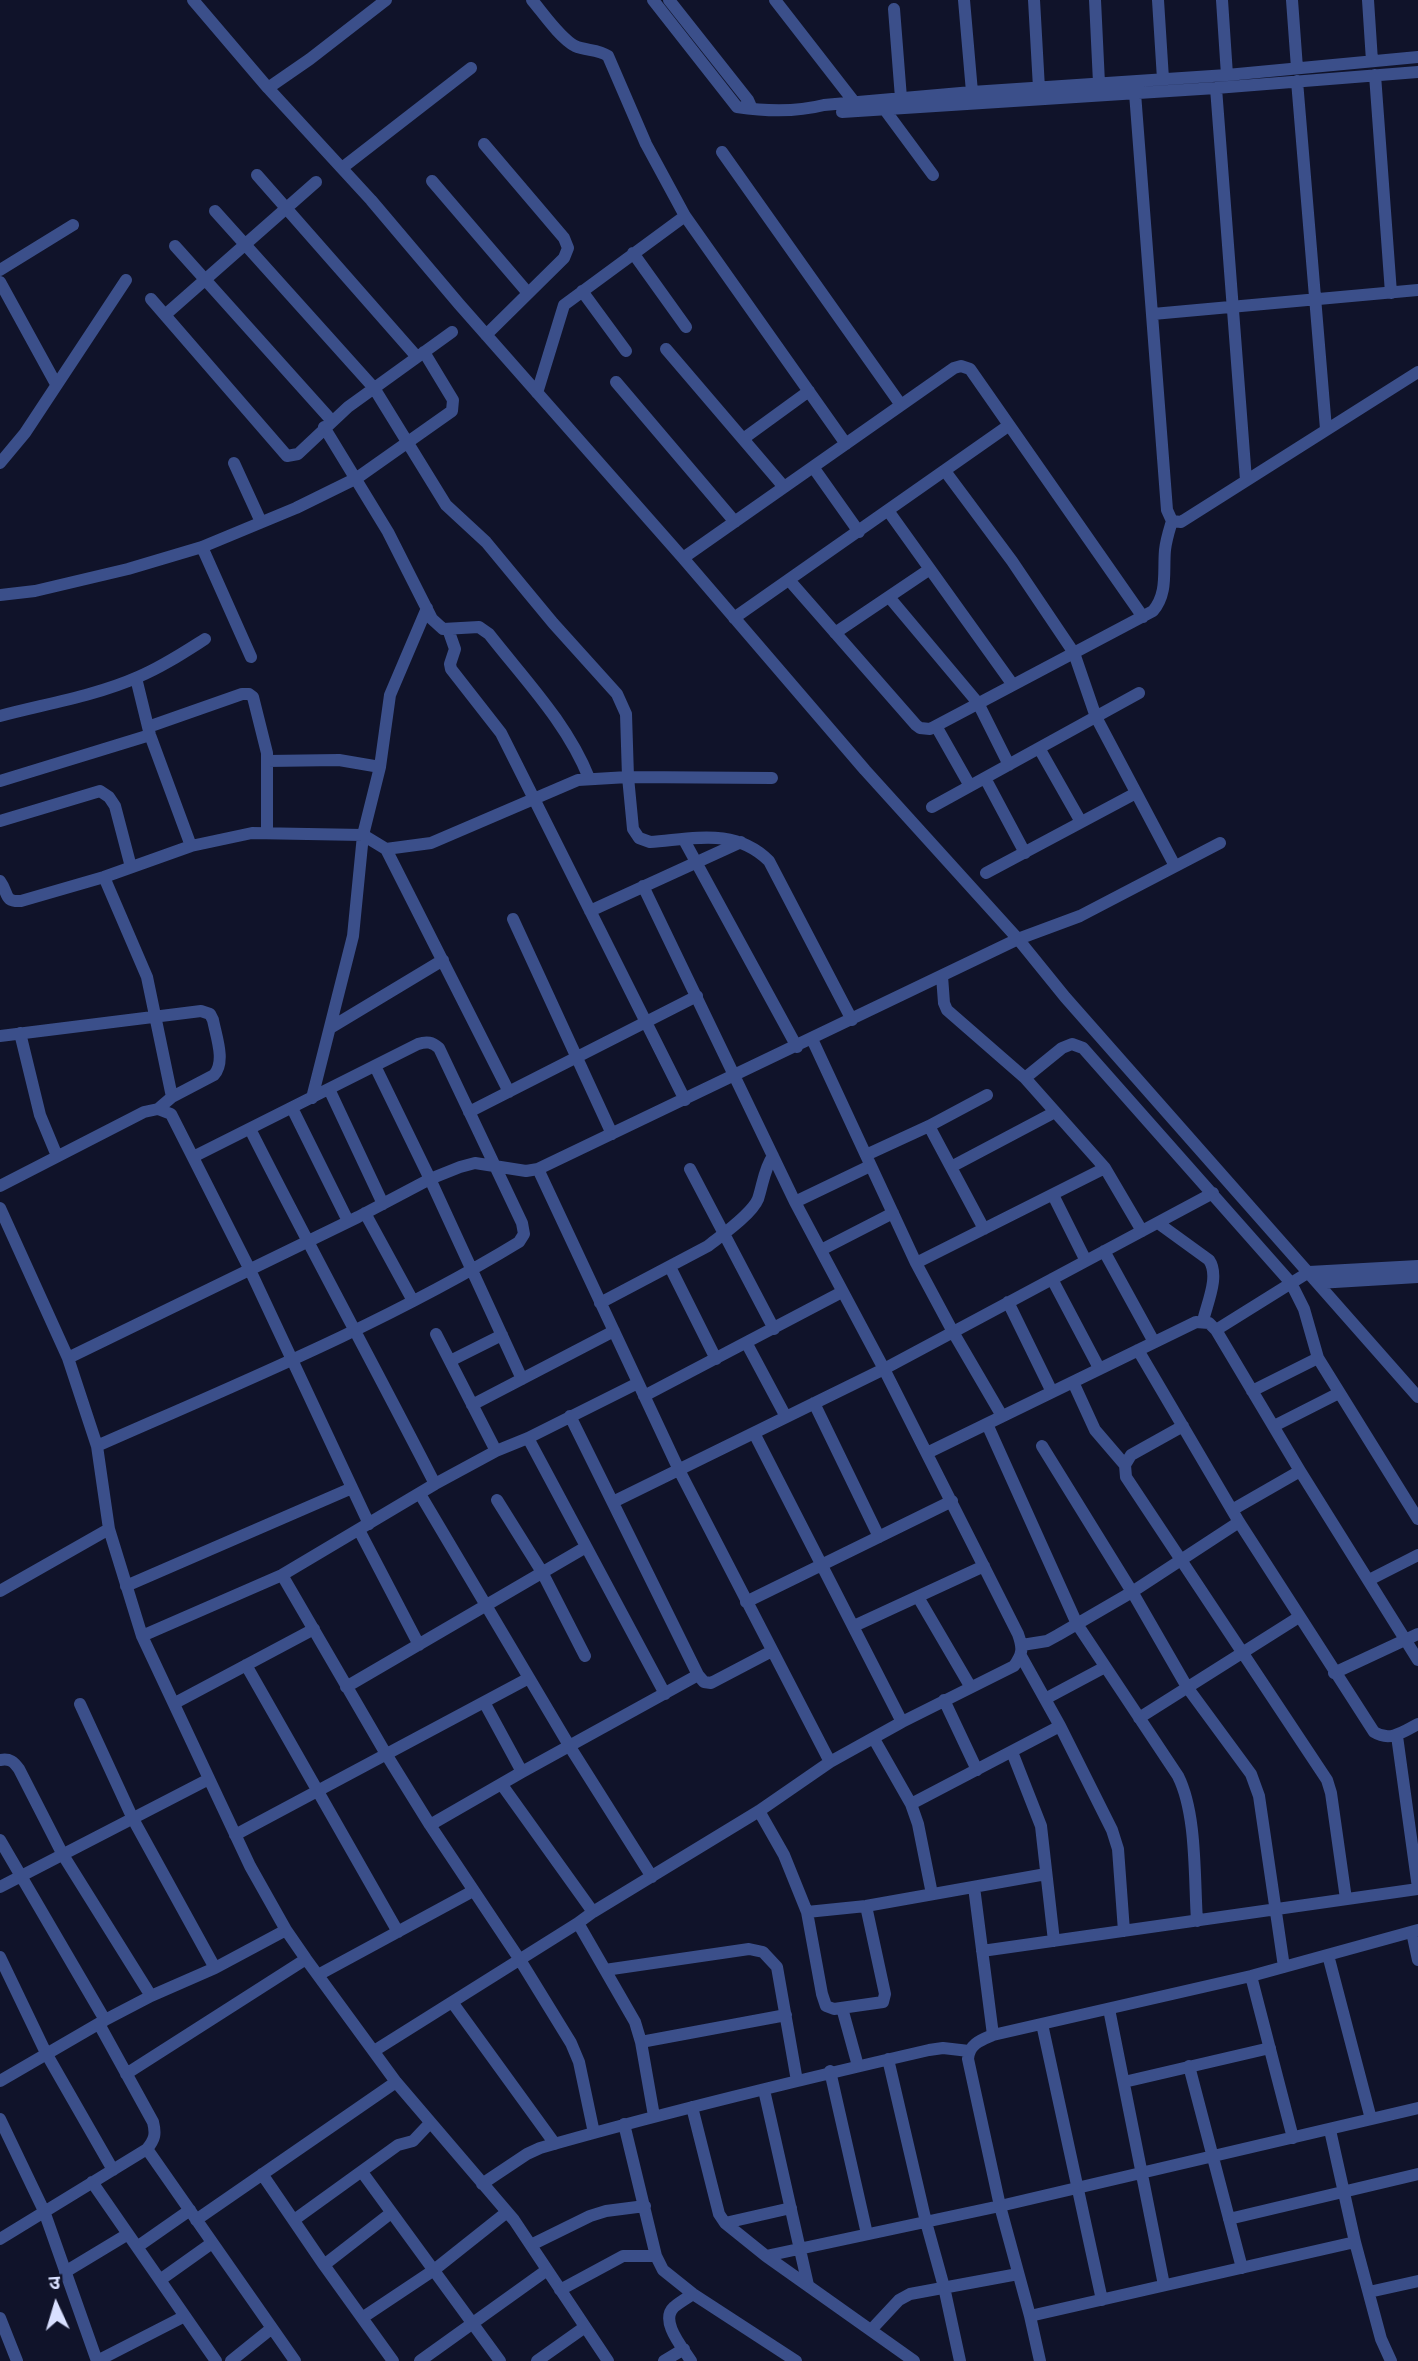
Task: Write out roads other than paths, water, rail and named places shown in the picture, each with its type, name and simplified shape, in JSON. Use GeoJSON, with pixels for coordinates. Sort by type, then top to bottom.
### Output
{"type":"FeatureCollection","features":[{"type":"Feature","properties":{"kind":"street"},"geometry":{"type":"LineString","coordinates":[[193,0],[684,558],[865,770],[1018,939],[1065,997],[1418,1397]]}},
{"type":"Feature","properties":{"kind":"street"},"geometry":{"type":"LineString","coordinates":[[268,88],[386,0]]}},
{"type":"Feature","properties":{"kind":"street"},"geometry":{"type":"LineString","coordinates":[[532,0],[569,42],[608,56],[646,144],[685,216],[846,444]]}},
{"type":"Feature","properties":{"kind":"street"},"geometry":{"type":"LineString","coordinates":[[653,0],[737,107],[752,109],[811,109],[824,105],[972,92],[1227,75],[1375,75],[1418,72]]}},
{"type":"Feature","properties":{"kind":"street"},"geometry":{"type":"LineString","coordinates":[[669,0],[748,100],[752,109]]}},
{"type":"Feature","properties":{"kind":"street"},"geometry":{"type":"LineString","coordinates":[[775,0],[855,103]]}},
{"type":"Feature","properties":{"kind":"street"},"geometry":{"type":"LineString","coordinates":[[964,0],[972,92]]}},
{"type":"Feature","properties":{"kind":"street"},"geometry":{"type":"LineString","coordinates":[[1034,0],[1039,88]]}},
{"type":"Feature","properties":{"kind":"street"},"geometry":{"type":"LineString","coordinates":[[1095,0],[1099,83]]}},
{"type":"Feature","properties":{"kind":"street"},"geometry":{"type":"LineString","coordinates":[[1158,0],[1163,79]]}},
{"type":"Feature","properties":{"kind":"street"},"geometry":{"type":"LineString","coordinates":[[1222,0],[1227,75]]}},
{"type":"Feature","properties":{"kind":"street"},"geometry":{"type":"LineString","coordinates":[[1292,0],[1326,429]]}},
{"type":"Feature","properties":{"kind":"street"},"geometry":{"type":"LineString","coordinates":[[1368,0],[1372,61]]}},
{"type":"Feature","properties":{"kind":"street"},"geometry":{"type":"LineString","coordinates":[[894,9],[901,98]]}},
{"type":"Feature","properties":{"kind":"street"},"geometry":{"type":"LineString","coordinates":[[811,109],[824,113],[885,110],[1216,88],[1372,61],[1418,57]]}},
{"type":"Feature","properties":{"kind":"street"},"geometry":{"type":"LineString","coordinates":[[342,168],[471,68]]}},
{"type":"Feature","properties":{"kind":"street"},"geometry":{"type":"LineString","coordinates":[[1375,75],[1391,293]]}},
{"type":"Feature","properties":{"kind":"street"},"geometry":{"type":"LineString","coordinates":[[1216,88],[1246,480]]}},
{"type":"Feature","properties":{"kind":"street"},"geometry":{"type":"LineString","coordinates":[[789,580],[916,725],[925,729],[936,726],[1143,617],[1160,603],[1163,594],[1166,539],[1172,521],[1167,510],[1135,93]]}},
{"type":"Feature","properties":{"kind":"street"},"geometry":{"type":"LineString","coordinates":[[885,110],[933,175]]}},
{"type":"Feature","properties":{"kind":"street"},"geometry":{"type":"LineString","coordinates":[[484,144],[567,243],[567,253],[486,335]]}},
{"type":"Feature","properties":{"kind":"street"},"geometry":{"type":"LineString","coordinates":[[722,152],[901,405]]}},
{"type":"Feature","properties":{"kind":"street"},"geometry":{"type":"LineString","coordinates":[[0,595],[35,591],[128,569],[202,547],[356,478],[449,415],[454,407],[453,400],[420,355],[257,175]]}},
{"type":"Feature","properties":{"kind":"street"},"geometry":{"type":"LineString","coordinates":[[166,315],[316,181]]}},
{"type":"Feature","properties":{"kind":"street"},"geometry":{"type":"LineString","coordinates":[[432,181],[528,293]]}},
{"type":"Feature","properties":{"kind":"street"},"geometry":{"type":"LineString","coordinates":[[215,211],[374,388],[446,505],[486,542],[553,623],[617,694],[626,714],[633,829],[639,838],[650,842],[726,837],[761,854],[769,861],[852,1020]]}},
{"type":"Feature","properties":{"kind":"street"},"geometry":{"type":"LineString","coordinates":[[537,393],[564,304],[685,216]]}},
{"type":"Feature","properties":{"kind":"street"},"geometry":{"type":"LineString","coordinates":[[0,270],[74,225]]}},
{"type":"Feature","properties":{"kind":"street"},"geometry":{"type":"LineString","coordinates":[[175,246],[328,424],[437,626],[448,629],[480,627],[489,634],[565,730],[581,757],[589,778]]}},
{"type":"Feature","properties":{"kind":"street"},"geometry":{"type":"LineString","coordinates":[[633,253],[686,327]]}},
{"type":"Feature","properties":{"kind":"street"},"geometry":{"type":"LineString","coordinates":[[1,458],[25,433],[126,280]]}},
{"type":"Feature","properties":{"kind":"street"},"geometry":{"type":"LineString","coordinates":[[0,282],[56,384]]}},
{"type":"Feature","properties":{"kind":"street"},"geometry":{"type":"LineString","coordinates":[[582,290],[626,351]]}},
{"type":"Feature","properties":{"kind":"street"},"geometry":{"type":"LineString","coordinates":[[1153,314],[1418,290]]}},
{"type":"Feature","properties":{"kind":"street"},"geometry":{"type":"LineString","coordinates":[[151,299],[287,456],[298,454],[328,424],[452,332]]}},
{"type":"Feature","properties":{"kind":"street"},"geometry":{"type":"LineString","coordinates":[[666,349],[784,487]]}},
{"type":"Feature","properties":{"kind":"street"},"geometry":{"type":"LineString","coordinates":[[684,558],[954,368],[965,367],[970,369],[1143,617]]}},
{"type":"Feature","properties":{"kind":"street"},"geometry":{"type":"LineString","coordinates":[[1172,521],[1181,522],[1418,372]]}},
{"type":"Feature","properties":{"kind":"street"},"geometry":{"type":"LineString","coordinates":[[616,382],[735,522]]}},
{"type":"Feature","properties":{"kind":"street"},"geometry":{"type":"LineString","coordinates":[[743,439],[809,391]]}},
{"type":"Feature","properties":{"kind":"street"},"geometry":{"type":"LineString","coordinates":[[734,618],[889,512],[1008,426]]}},
{"type":"Feature","properties":{"kind":"street"},"geometry":{"type":"LineString","coordinates":[[234,463],[261,522]]}},
{"type":"Feature","properties":{"kind":"street"},"geometry":{"type":"LineString","coordinates":[[813,467],[859,532]]}},
{"type":"Feature","properties":{"kind":"street"},"geometry":{"type":"LineString","coordinates":[[945,471],[1012,561],[1074,653],[1096,717],[1175,866]]}},
{"type":"Feature","properties":{"kind":"street"},"geometry":{"type":"LineString","coordinates":[[889,512],[1013,685]]}},
{"type":"Feature","properties":{"kind":"street"},"geometry":{"type":"LineString","coordinates":[[202,547],[251,657]]}},
{"type":"Feature","properties":{"kind":"street"},"geometry":{"type":"LineString","coordinates":[[835,633],[930,569]]}},
{"type":"Feature","properties":{"kind":"street"},"geometry":{"type":"LineString","coordinates":[[888,597],[978,703],[1009,765]]}},
{"type":"Feature","properties":{"kind":"street"},"geometry":{"type":"LineString","coordinates":[[312,1098],[354,936],[363,835],[380,767],[390,695],[427,608]]}},
{"type":"Feature","properties":{"kind":"street"},"geometry":{"type":"LineString","coordinates":[[448,629],[455,649],[450,664],[451,670],[496,725],[685,1100]]}},
{"type":"Feature","properties":{"kind":"street"},"geometry":{"type":"LineString","coordinates":[[0,716],[136,678],[205,639]]}},
{"type":"Feature","properties":{"kind":"street"},"geometry":{"type":"LineString","coordinates":[[136,678],[149,731],[191,846]]}},
{"type":"Feature","properties":{"kind":"street"},"geometry":{"type":"LineString","coordinates":[[932,807],[1139,693]]}},
{"type":"Feature","properties":{"kind":"street"},"geometry":{"type":"LineString","coordinates":[[0,780],[149,731],[242,694],[250,694],[253,696],[267,753],[267,831]]}},
{"type":"Feature","properties":{"kind":"street"},"geometry":{"type":"LineString","coordinates":[[936,726],[970,786]]}},
{"type":"Feature","properties":{"kind":"street"},"geometry":{"type":"LineString","coordinates":[[1040,748],[1081,822]]}},
{"type":"Feature","properties":{"kind":"street"},"geometry":{"type":"LineString","coordinates":[[267,761],[339,760],[380,767]]}},
{"type":"Feature","properties":{"kind":"street"},"geometry":{"type":"LineString","coordinates":[[386,849],[431,842],[589,778],[772,778]]}},
{"type":"Feature","properties":{"kind":"street"},"geometry":{"type":"LineString","coordinates":[[985,778],[1025,853]]}},
{"type":"Feature","properties":{"kind":"street"},"geometry":{"type":"LineString","coordinates":[[0,821],[100,791],[109,797],[115,806],[131,867]]}},
{"type":"Feature","properties":{"kind":"street"},"geometry":{"type":"LineString","coordinates":[[986,873],[1136,793]]}},
{"type":"Feature","properties":{"kind":"street"},"geometry":{"type":"LineString","coordinates":[[0,881],[8,898],[13,902],[21,901],[104,877],[191,846],[267,831],[363,835],[386,849],[509,1092]]}},
{"type":"Feature","properties":{"kind":"street"},"geometry":{"type":"LineString","coordinates":[[684,840],[797,1047]]}},
{"type":"Feature","properties":{"kind":"street"},"geometry":{"type":"LineString","coordinates":[[590,912],[741,842]]}},
{"type":"Feature","properties":{"kind":"street"},"geometry":{"type":"LineString","coordinates":[[68,1359],[430,1179],[475,1163],[526,1171],[538,1169],[1018,939],[1080,916],[1220,843]]}},
{"type":"Feature","properties":{"kind":"street"},"geometry":{"type":"LineString","coordinates":[[104,877],[147,977],[172,1097]]}},
{"type":"Feature","properties":{"kind":"street"},"geometry":{"type":"LineString","coordinates":[[643,886],[794,1202],[952,1501],[1045,1699],[1112,1830],[1118,1849],[1124,1931]]}},
{"type":"Feature","properties":{"kind":"street"},"geometry":{"type":"LineString","coordinates":[[513,919],[612,1134]]}},
{"type":"Feature","properties":{"kind":"street"},"geometry":{"type":"LineString","coordinates":[[330,1028],[443,960]]}},
{"type":"Feature","properties":{"kind":"street"},"geometry":{"type":"LineString","coordinates":[[942,976],[947,1010],[1025,1078],[1105,1168],[1142,1231]]}},
{"type":"Feature","properties":{"kind":"street"},"geometry":{"type":"LineString","coordinates":[[469,1112],[697,996]]}},
{"type":"Feature","properties":{"kind":"street"},"geometry":{"type":"LineString","coordinates":[[0,1036],[201,1011],[209,1014],[213,1020],[220,1061],[219,1070],[214,1075],[172,1097],[158,1109],[144,1112],[0,1186]]}},
{"type":"Feature","properties":{"kind":"street"},"geometry":{"type":"LineString","coordinates":[[20,1033],[40,1115],[57,1156]]}},
{"type":"Feature","properties":{"kind":"street"},"geometry":{"type":"LineString","coordinates":[[812,1040],[916,1262],[1002,1416]]}},
{"type":"Feature","properties":{"kind":"street"},"geometry":{"type":"LineString","coordinates":[[97,1446],[293,1360],[412,1301],[472,1271],[519,1242],[524,1234],[522,1223],[439,1048],[433,1043],[418,1044],[193,1157]]}},
{"type":"Feature","properties":{"kind":"street"},"geometry":{"type":"LineString","coordinates":[[1025,1078],[1062,1048],[1072,1044],[1083,1048],[1213,1193],[1291,1283],[1304,1309],[1318,1358],[1418,1519]]}},
{"type":"Feature","properties":{"kind":"street"},"geometry":{"type":"LineString","coordinates":[[375,1066],[522,1379]]}},
{"type":"Feature","properties":{"kind":"street"},"geometry":{"type":"LineString","coordinates":[[329,1089],[383,1204]]}},
{"type":"Feature","properties":{"kind":"street"},"geometry":{"type":"LineString","coordinates":[[794,1202],[987,1095]]}},
{"type":"Feature","properties":{"kind":"street"},"geometry":{"type":"LineString","coordinates":[[292,1108],[348,1221]]}},
{"type":"Feature","properties":{"kind":"street"},"geometry":{"type":"LineString","coordinates":[[158,1109],[171,1114],[250,1270],[352,1488],[364,1527],[419,1645]]}},
{"type":"Feature","properties":{"kind":"street"},"geometry":{"type":"LineString","coordinates":[[951,1167],[1055,1112]]}},
{"type":"Feature","properties":{"kind":"street"},"geometry":{"type":"LineString","coordinates":[[929,1126],[984,1229]]}},
{"type":"Feature","properties":{"kind":"street"},"geometry":{"type":"LineString","coordinates":[[250,1129],[435,1484]]}},
{"type":"Feature","properties":{"kind":"street"},"geometry":{"type":"LineString","coordinates":[[600,1303],[708,1246],[723,1235],[757,1201],[767,1165],[773,1156]]}},
{"type":"Feature","properties":{"kind":"street"},"geometry":{"type":"LineString","coordinates":[[916,1262],[1105,1168]]}},
{"type":"Feature","properties":{"kind":"street"},"geometry":{"type":"LineString","coordinates":[[538,1169],[679,1470],[830,1762]]}},
{"type":"Feature","properties":{"kind":"street"},"geometry":{"type":"LineString","coordinates":[[690,1169],[774,1329]]}},
{"type":"Feature","properties":{"kind":"street"},"geometry":{"type":"LineString","coordinates":[[613,1502],[884,1369],[1213,1193]]}},
{"type":"Feature","properties":{"kind":"street"},"geometry":{"type":"LineString","coordinates":[[1053,1195],[1086,1261]]}},
{"type":"Feature","properties":{"kind":"street"},"geometry":{"type":"LineString","coordinates":[[0,1208],[5,1231],[68,1359],[97,1446],[108,1529],[142,1636],[235,1835],[286,1930],[306,1959],[396,2082],[507,2212],[608,2361]]}},
{"type":"Feature","properties":{"kind":"street"},"geometry":{"type":"LineString","coordinates":[[365,1213],[412,1301]]}},
{"type":"Feature","properties":{"kind":"street"},"geometry":{"type":"LineString","coordinates":[[821,1250],[893,1213]]}},
{"type":"Feature","properties":{"kind":"street"},"geometry":{"type":"LineString","coordinates":[[1157,1223],[1209,1260],[1213,1267],[1214,1277],[1203,1321]]}},
{"type":"Feature","properties":{"kind":"street"},"geometry":{"type":"LineString","coordinates":[[1104,1251],[1154,1342]]}},
{"type":"Feature","properties":{"kind":"street"},"geometry":{"type":"LineString","coordinates":[[1216,1329],[1309,1272],[1418,1266]]}},
{"type":"Feature","properties":{"kind":"street"},"geometry":{"type":"LineString","coordinates":[[670,1267],[716,1359]]}},
{"type":"Feature","properties":{"kind":"street"},"geometry":{"type":"LineString","coordinates":[[1318,1283],[1418,1277]]}},
{"type":"Feature","properties":{"kind":"street"},"geometry":{"type":"LineString","coordinates":[[1052,1279],[1099,1368]]}},
{"type":"Feature","properties":{"kind":"street"},"geometry":{"type":"LineString","coordinates":[[644,1396],[842,1292]]}},
{"type":"Feature","properties":{"kind":"street"},"geometry":{"type":"LineString","coordinates":[[1008,1302],[1052,1392]]}},
{"type":"Feature","properties":{"kind":"street"},"geometry":{"type":"LineString","coordinates":[[927,1452],[1196,1322],[1209,1323],[1216,1329],[1300,1471],[1370,1580],[1412,1637],[1418,1660]]}},
{"type":"Feature","properties":{"kind":"street"},"geometry":{"type":"LineString","coordinates":[[472,1405],[614,1331]]}},
{"type":"Feature","properties":{"kind":"street"},"geometry":{"type":"LineString","coordinates":[[436,1334],[496,1451]]}},
{"type":"Feature","properties":{"kind":"street"},"geometry":{"type":"LineString","coordinates":[[450,1361],[502,1335]]}},
{"type":"Feature","properties":{"kind":"street"},"geometry":{"type":"LineString","coordinates":[[747,1344],[786,1417]]}},
{"type":"Feature","properties":{"kind":"street"},"geometry":{"type":"LineString","coordinates":[[1138,1350],[1235,1516],[1374,1732],[1382,1737],[1397,1736],[1418,1724]]}},
{"type":"Feature","properties":{"kind":"street"},"geometry":{"type":"LineString","coordinates":[[1252,1391],[1318,1358]]}},
{"type":"Feature","properties":{"kind":"street"},"geometry":{"type":"LineString","coordinates":[[1073,1382],[1095,1430],[1125,1465]]}},
{"type":"Feature","properties":{"kind":"street"},"geometry":{"type":"LineString","coordinates":[[142,1636],[282,1575],[496,1451],[638,1383]]}},
{"type":"Feature","properties":{"kind":"street"},"geometry":{"type":"LineString","coordinates":[[1274,1426],[1339,1393]]}},
{"type":"Feature","properties":{"kind":"street"},"geometry":{"type":"LineString","coordinates":[[814,1403],[879,1537]]}},
{"type":"Feature","properties":{"kind":"street"},"geometry":{"type":"LineString","coordinates":[[570,1416],[698,1675],[704,1682],[711,1683],[772,1651]]}},
{"type":"Feature","properties":{"kind":"street"},"geometry":{"type":"LineString","coordinates":[[987,1424],[1077,1624],[1185,1790],[1189,1809],[1197,1921]]}},
{"type":"Feature","properties":{"kind":"street"},"geometry":{"type":"LineString","coordinates":[[1183,1426],[1131,1455],[1125,1465],[1126,1477],[1327,1780],[1346,1899]]}},
{"type":"Feature","properties":{"kind":"street"},"geometry":{"type":"LineString","coordinates":[[754,1433],[902,1722]]}},
{"type":"Feature","properties":{"kind":"street"},"geometry":{"type":"LineString","coordinates":[[528,1438],[665,1694]]}},
{"type":"Feature","properties":{"kind":"street"},"geometry":{"type":"LineString","coordinates":[[1042,1446],[1187,1687],[1251,1774],[1259,1796],[1284,1967]]}},
{"type":"Feature","properties":{"kind":"street"},"geometry":{"type":"LineString","coordinates":[[374,2051],[593,1912],[759,1811],[830,1762],[1014,1665],[1022,1651],[1077,1624],[1132,1592],[1300,1471]]}},
{"type":"Feature","properties":{"kind":"street"},"geometry":{"type":"LineString","coordinates":[[126,1586],[352,1488]]}},
{"type":"Feature","properties":{"kind":"street"},"geometry":{"type":"LineString","coordinates":[[420,1494],[570,1747],[652,1877]]}},
{"type":"Feature","properties":{"kind":"street"},"geometry":{"type":"LineString","coordinates":[[497,1500],[542,1572],[585,1656]]}},
{"type":"Feature","properties":{"kind":"street"},"geometry":{"type":"LineString","coordinates":[[746,1602],[952,1501]]}},
{"type":"Feature","properties":{"kind":"street"},"geometry":{"type":"LineString","coordinates":[[0,1591],[108,1529]]}},
{"type":"Feature","properties":{"kind":"street"},"geometry":{"type":"LineString","coordinates":[[346,1687],[586,1547]]}},
{"type":"Feature","properties":{"kind":"street"},"geometry":{"type":"LineString","coordinates":[[1370,1580],[1418,1555]]}},
{"type":"Feature","properties":{"kind":"street"},"geometry":{"type":"LineString","coordinates":[[854,1626],[984,1566]]}},
{"type":"Feature","properties":{"kind":"street"},"geometry":{"type":"LineString","coordinates":[[282,1575],[386,1754],[571,2043],[579,2062],[594,2133]]}},
{"type":"Feature","properties":{"kind":"street"},"geometry":{"type":"LineString","coordinates":[[918,1597],[970,1686]]}},
{"type":"Feature","properties":{"kind":"street"},"geometry":{"type":"LineString","coordinates":[[1139,1718],[1299,1617]]}},
{"type":"Feature","properties":{"kind":"street"},"geometry":{"type":"LineString","coordinates":[[175,1703],[314,1629]]}},
{"type":"Feature","properties":{"kind":"street"},"geometry":{"type":"LineString","coordinates":[[1335,1673],[1412,1637]]}},
{"type":"Feature","properties":{"kind":"street"},"geometry":{"type":"LineString","coordinates":[[246,1665],[398,1932]]}},
{"type":"Feature","properties":{"kind":"street"},"geometry":{"type":"LineString","coordinates":[[1045,1699],[1105,1667]]}},
{"type":"Feature","properties":{"kind":"street"},"geometry":{"type":"LineString","coordinates":[[430,1825],[698,1675]]}},
{"type":"Feature","properties":{"kind":"street"},"geometry":{"type":"LineString","coordinates":[[235,1835],[529,1678]]}},
{"type":"Feature","properties":{"kind":"street"},"geometry":{"type":"LineString","coordinates":[[944,1700],[977,1770]]}},
{"type":"Feature","properties":{"kind":"street"},"geometry":{"type":"LineString","coordinates":[[484,1702],[522,1772]]}},
{"type":"Feature","properties":{"kind":"street"},"geometry":{"type":"LineString","coordinates":[[79,1704],[133,1819],[215,1968]]}},
{"type":"Feature","properties":{"kind":"street"},"geometry":{"type":"LineString","coordinates":[[911,1804],[1060,1726]]}},
{"type":"Feature","properties":{"kind":"street"},"geometry":{"type":"LineString","coordinates":[[982,1951],[1418,1889],[1397,1736]]}},
{"type":"Feature","properties":{"kind":"street"},"geometry":{"type":"LineString","coordinates":[[874,1740],[911,1804],[933,1894]]}},
{"type":"Feature","properties":{"kind":"street"},"geometry":{"type":"LineString","coordinates":[[1012,1752],[1041,1826],[1055,1941]]}},
{"type":"Feature","properties":{"kind":"street"},"geometry":{"type":"LineString","coordinates":[[0,1760],[14,1762],[19,1769],[63,1855],[151,1996]]}},
{"type":"Feature","properties":{"kind":"street"},"geometry":{"type":"LineString","coordinates":[[0,1887],[209,1779]]}},
{"type":"Feature","properties":{"kind":"street"},"geometry":{"type":"LineString","coordinates":[[502,1785],[593,1912]]}},
{"type":"Feature","properties":{"kind":"street"},"geometry":{"type":"LineString","coordinates":[[759,1811],[783,1855],[807,1912],[822,1994],[826,2006],[834,2009],[883,2002],[885,1994],[866,1906]]}},
{"type":"Feature","properties":{"kind":"street"},"geometry":{"type":"LineString","coordinates":[[0,1840],[102,2022],[156,2131],[154,2140],[147,2149],[0,2239]]}},
{"type":"Feature","properties":{"kind":"street"},"geometry":{"type":"LineString","coordinates":[[807,1912],[866,1906],[1046,1874]]}},
{"type":"Feature","properties":{"kind":"street"},"geometry":{"type":"LineString","coordinates":[[974,1887],[993,2035]]}},
{"type":"Feature","properties":{"kind":"street"},"geometry":{"type":"LineString","coordinates":[[318,1975],[474,1891]]}},
{"type":"Feature","properties":{"kind":"street"},"geometry":{"type":"LineString","coordinates":[[578,1923],[635,2022],[654,2116]]}},
{"type":"Feature","properties":{"kind":"street"},"geometry":{"type":"LineString","coordinates":[[0,2081],[151,1996],[215,1968],[286,1930]]}},
{"type":"Feature","properties":{"kind":"street"},"geometry":{"type":"LineString","coordinates":[[1040,2361],[1000,2206],[968,2059],[969,2051],[974,2045],[993,2035],[1251,1976],[1415,1931],[1418,1960]]}},
{"type":"Feature","properties":{"kind":"street"},"geometry":{"type":"LineString","coordinates":[[605,1970],[749,1949],[763,1952],[777,1967],[797,2081]]}},
{"type":"Feature","properties":{"kind":"street"},"geometry":{"type":"LineString","coordinates":[[1328,1955],[1371,2119]]}},
{"type":"Feature","properties":{"kind":"street"},"geometry":{"type":"LineString","coordinates":[[0,1957],[46,2053],[113,2169]]}},
{"type":"Feature","properties":{"kind":"street"},"geometry":{"type":"LineString","coordinates":[[126,2074],[306,1959]]}},
{"type":"Feature","properties":{"kind":"street"},"geometry":{"type":"LineString","coordinates":[[1251,1976],[1293,2138]]}},
{"type":"Feature","properties":{"kind":"street"},"geometry":{"type":"LineString","coordinates":[[452,2002],[555,2144]]}},
{"type":"Feature","properties":{"kind":"street"},"geometry":{"type":"LineString","coordinates":[[842,2008],[858,2066]]}},
{"type":"Feature","properties":{"kind":"street"},"geometry":{"type":"LineString","coordinates":[[1109,2009],[1164,2285]]}},
{"type":"Feature","properties":{"kind":"street"},"geometry":{"type":"LineString","coordinates":[[641,2042],[786,2015]]}},
{"type":"Feature","properties":{"kind":"street"},"geometry":{"type":"LineString","coordinates":[[1042,2024],[1102,2300]]}},
{"type":"Feature","properties":{"kind":"street"},"geometry":{"type":"LineString","coordinates":[[482,2184],[527,2154],[624,2124],[830,2071],[943,2048],[969,2051]]}},
{"type":"Feature","properties":{"kind":"street"},"geometry":{"type":"LineString","coordinates":[[1124,2082],[1270,2048]]}},
{"type":"Feature","properties":{"kind":"street"},"geometry":{"type":"LineString","coordinates":[[888,2059],[960,2361]]}},
{"type":"Feature","properties":{"kind":"street"},"geometry":{"type":"LineString","coordinates":[[1189,2066],[1242,2268]]}},
{"type":"Feature","properties":{"kind":"street"},"geometry":{"type":"LineString","coordinates":[[830,2071],[867,2234]]}},
{"type":"Feature","properties":{"kind":"street"},"geometry":{"type":"LineString","coordinates":[[137,2247],[262,2174],[396,2082]]}},
{"type":"Feature","properties":{"kind":"street"},"geometry":{"type":"LineString","coordinates":[[764,2090],[808,2286]]}},
{"type":"Feature","properties":{"kind":"street"},"geometry":{"type":"LineString","coordinates":[[692,2106],[719,2214],[725,2223],[766,2256],[914,2361]]}},
{"type":"Feature","properties":{"kind":"street"},"geometry":{"type":"LineString","coordinates":[[766,2256],[1000,2206],[1418,2108]]}},
{"type":"Feature","properties":{"kind":"street"},"geometry":{"type":"LineString","coordinates":[[0,2119],[44,2211],[97,2361],[185,2316]]}},
{"type":"Feature","properties":{"kind":"street"},"geometry":{"type":"LineString","coordinates":[[294,2220],[398,2144],[412,2141],[430,2123]]}},
{"type":"Feature","properties":{"kind":"street"},"geometry":{"type":"LineString","coordinates":[[624,2124],[656,2256],[663,2270],[693,2294],[791,2359]]}},
{"type":"Feature","properties":{"kind":"street"},"geometry":{"type":"LineString","coordinates":[[1330,2130],[1355,2242],[1381,2339],[1391,2361]]}},
{"type":"Feature","properties":{"kind":"street"},"geometry":{"type":"LineString","coordinates":[[147,2149],[295,2361]]}},
{"type":"Feature","properties":{"kind":"street"},"geometry":{"type":"LineString","coordinates":[[362,2172],[500,2361]]}},
{"type":"Feature","properties":{"kind":"street"},"geometry":{"type":"LineString","coordinates":[[262,2174],[393,2361]]}},
{"type":"Feature","properties":{"kind":"street"},"geometry":{"type":"LineString","coordinates":[[1229,2219],[1418,2174]]}},
{"type":"Feature","properties":{"kind":"street"},"geometry":{"type":"LineString","coordinates":[[93,2182],[216,2361]]}},
{"type":"Feature","properties":{"kind":"street"},"geometry":{"type":"LineString","coordinates":[[531,2245],[590,2216],[645,2206]]}},
{"type":"Feature","properties":{"kind":"street"},"geometry":{"type":"LineString","coordinates":[[725,2223],[791,2208]]}},
{"type":"Feature","properties":{"kind":"street"},"geometry":{"type":"LineString","coordinates":[[362,2318],[434,2270],[507,2212]]}},
{"type":"Feature","properties":{"kind":"street"},"geometry":{"type":"LineString","coordinates":[[324,2265],[391,2213]]}},
{"type":"Feature","properties":{"kind":"street"},"geometry":{"type":"LineString","coordinates":[[65,2272],[128,2234]]}},
{"type":"Feature","properties":{"kind":"street"},"geometry":{"type":"LineString","coordinates":[[1030,2316],[1355,2242]]}},
{"type":"Feature","properties":{"kind":"street"},"geometry":{"type":"LineString","coordinates":[[160,2280],[212,2243]]}},
{"type":"Feature","properties":{"kind":"street"},"geometry":{"type":"LineString","coordinates":[[560,2290],[622,2256],[656,2256]]}},
{"type":"Feature","properties":{"kind":"street"},"geometry":{"type":"LineString","coordinates":[[420,2361],[547,2270]]}},
{"type":"Feature","properties":{"kind":"street"},"geometry":{"type":"LineString","coordinates":[[871,2330],[899,2300],[910,2294],[1018,2274]]}},
{"type":"Feature","properties":{"kind":"street"},"geometry":{"type":"LineString","coordinates":[[1369,2292],[1418,2281]]}},
{"type":"Feature","properties":{"kind":"street"},"geometry":{"type":"LineString","coordinates":[[691,2361],[670,2326],[668,2316],[673,2308],[693,2294]]}},
{"type":"Feature","properties":{"kind":"street"},"geometry":{"type":"LineString","coordinates":[[1,2323],[17,2361]]}},
{"type":"Feature","properties":{"kind":"street"},"geometry":{"type":"LineString","coordinates":[[537,2361],[585,2327]]}},
{"type":"Feature","properties":{"kind":"street"},"geometry":{"type":"LineString","coordinates":[[231,2361],[272,2328]]}},
{"type":"Feature","properties":{"kind":"street"},"geometry":{"type":"LineString","coordinates":[[664,2361],[684,2349]]}}]}
